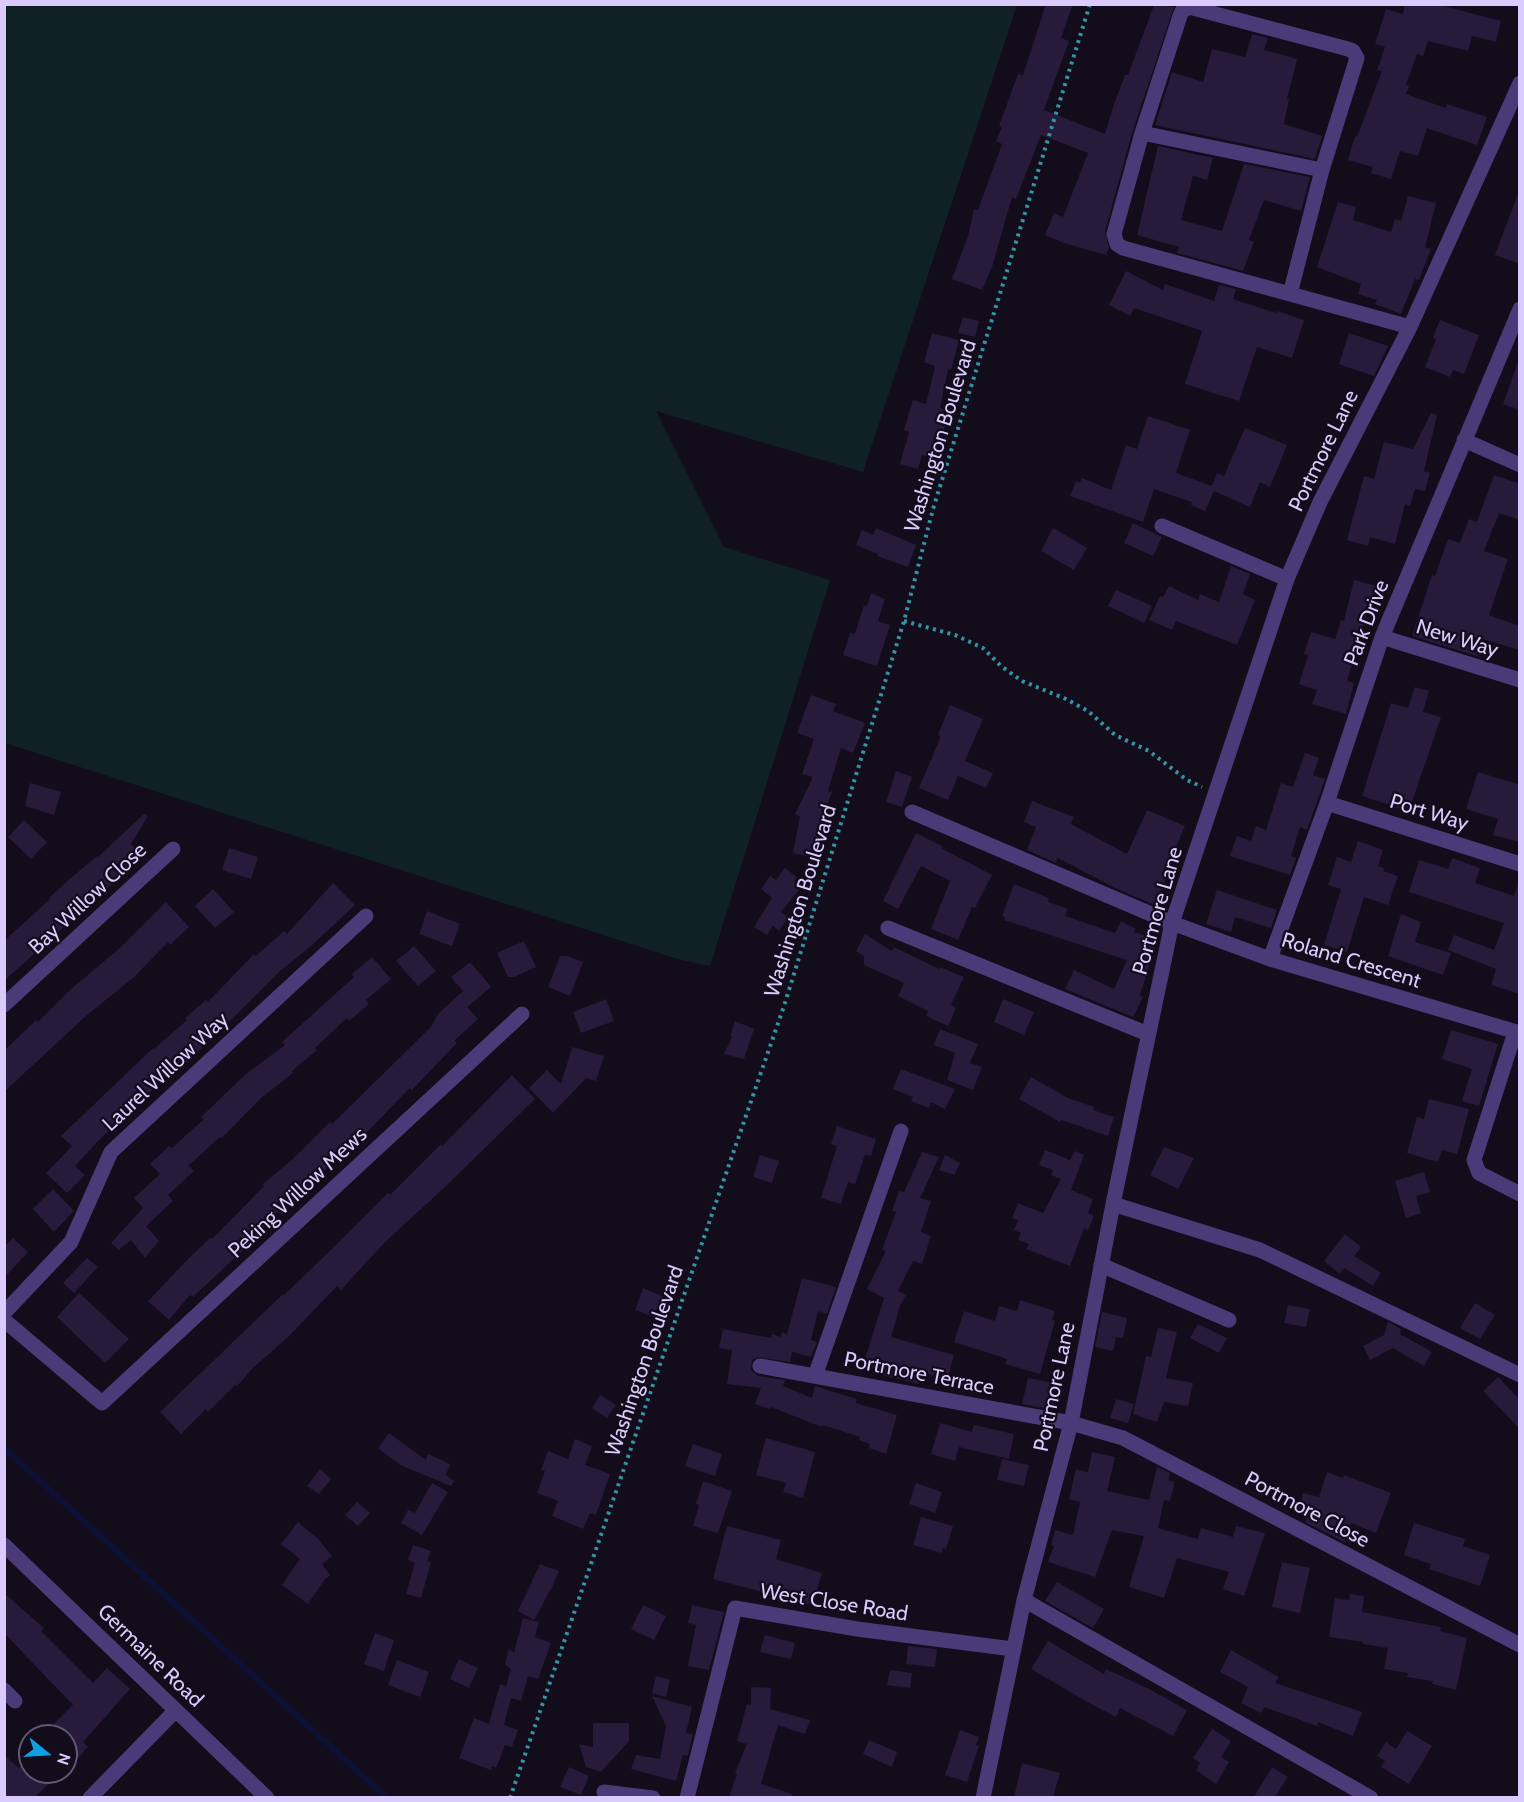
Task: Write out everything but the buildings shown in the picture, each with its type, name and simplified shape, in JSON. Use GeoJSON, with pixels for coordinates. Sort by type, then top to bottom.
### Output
{"type":"FeatureCollection","features":[{"type":"Feature","properties":{"kind":"street"},"geometry":{"type":"LineString","coordinates":[[1290,294],[1322,170],[1357,58],[1353,51],[1189,7],[1179,16],[1142,133],[1114,234],[1117,244],[1290,294],[1410,327]]}},
{"type":"Feature","properties":{"kind":"street","name":"Portmore Lane"},"geometry":{"type":"LineString","coordinates":[[983,1797],[1024,1600],[1071,1424],[1148,1034],[1172,923],[1184,883],[1287,579],[1320,502],[1410,327],[1515,105],[1520,84]]}},
{"type":"Feature","properties":{"kind":"street"},"geometry":{"type":"LineString","coordinates":[[1142,133],[1322,170]]}},
{"type":"Feature","properties":{"kind":"street","name":"Park Drive"},"geometry":{"type":"LineString","coordinates":[[1270,959],[1327,803],[1382,637],[1520,309]]}},
{"type":"Feature","properties":{"kind":"street"},"geometry":{"type":"LineString","coordinates":[[1464,440],[1520,465]]}},
{"type":"Feature","properties":{"kind":"street"},"geometry":{"type":"LineString","coordinates":[[1162,526],[1287,579]]}},
{"type":"Feature","properties":{"kind":"street","name":"New Way"},"geometry":{"type":"LineString","coordinates":[[1382,637],[1520,680]]}},
{"type":"Feature","properties":{"kind":"street","name":"Port Way"},"geometry":{"type":"LineString","coordinates":[[1327,803],[1520,864]]}},
{"type":"Feature","properties":{"kind":"street","name":"Roland Crescent"},"geometry":{"type":"LineString","coordinates":[[912,812],[1172,923],[1270,959],[1517,1033]]}},
{"type":"Feature","properties":{"kind":"street","name":"Bay Willow Close"},"geometry":{"type":"LineString","coordinates":[[4,1005],[173,849]]}},
{"type":"Feature","properties":{"kind":"street","name":"Laurel Willow Way"},"geometry":{"type":"LineString","coordinates":[[4,1313],[71,1242],[111,1152],[366,916]]}},
{"type":"Feature","properties":{"kind":"street"},"geometry":{"type":"LineString","coordinates":[[888,928],[1148,1034]]}},
{"type":"Feature","properties":{"kind":"street","name":"Peking Willow Mews"},"geometry":{"type":"LineString","coordinates":[[4,1320],[102,1403],[522,1014]]}},
{"type":"Feature","properties":{"kind":"street"},"geometry":{"type":"LineString","coordinates":[[1517,1033],[1474,1160],[1479,1173],[1520,1194]]}},
{"type":"Feature","properties":{"kind":"street"},"geometry":{"type":"LineString","coordinates":[[815,1376],[901,1131]]}},
{"type":"Feature","properties":{"kind":"street"},"geometry":{"type":"LineString","coordinates":[[1113,1204],[1260,1250],[1520,1375]]}},
{"type":"Feature","properties":{"kind":"street"},"geometry":{"type":"LineString","coordinates":[[1101,1265],[1229,1320]]}},
{"type":"Feature","properties":{"kind":"street","name":"Portmore Terrace"},"geometry":{"type":"LineString","coordinates":[[760,1366],[1071,1424]]}},
{"type":"Feature","properties":{"kind":"street","name":"Portmore Close"},"geometry":{"type":"LineString","coordinates":[[1071,1424],[1123,1438],[1520,1645]]}},
{"type":"Feature","properties":{"kind":"street","name":"Germaine Road"},"geometry":{"type":"LineString","coordinates":[[4,1545],[267,1797]]}},
{"type":"Feature","properties":{"kind":"street"},"geometry":{"type":"LineString","coordinates":[[1024,1600],[1371,1797]]}},
{"type":"Feature","properties":{"kind":"street","name":"West Close Road"},"geometry":{"type":"LineString","coordinates":[[687,1797],[735,1608],[868,1630],[1013,1649]]}},
{"type":"Feature","properties":{"kind":"street"},"geometry":{"type":"LineString","coordinates":[[90,1797],[176,1710]]}},
{"type":"Feature","properties":{"kind":"street"},"geometry":{"type":"LineString","coordinates":[[604,1792],[652,1797]]}},
{"type":"Feature","properties":{"kind":"path","name":"Washington Boulevard"},"geometry":{"type":"LineString","coordinates":[[510,1797],[784,1006],[904,621],[933,509],[1090,4]]}},
{"type":"Feature","properties":{"kind":"path"},"geometry":{"type":"LineString","coordinates":[[904,621],[955,635],[983,648],[1001,666],[1022,681],[1066,699],[1088,711],[1115,735],[1149,751],[1187,780],[1216,794]]}},
{"type":"Feature","properties":{"kind":"shaded area"},"geometry":{"type":"Polygon","coordinates":[[[5,4],[1017,5],[863,472],[656,411],[724,547],[830,580],[710,966],[681,960],[5,743],[5,4]]]}},
{"type":"Feature","properties":{"kind":"waterway"},"geometry":{"type":"LineString","coordinates":[[4,1448],[387,1798]]}}]}
